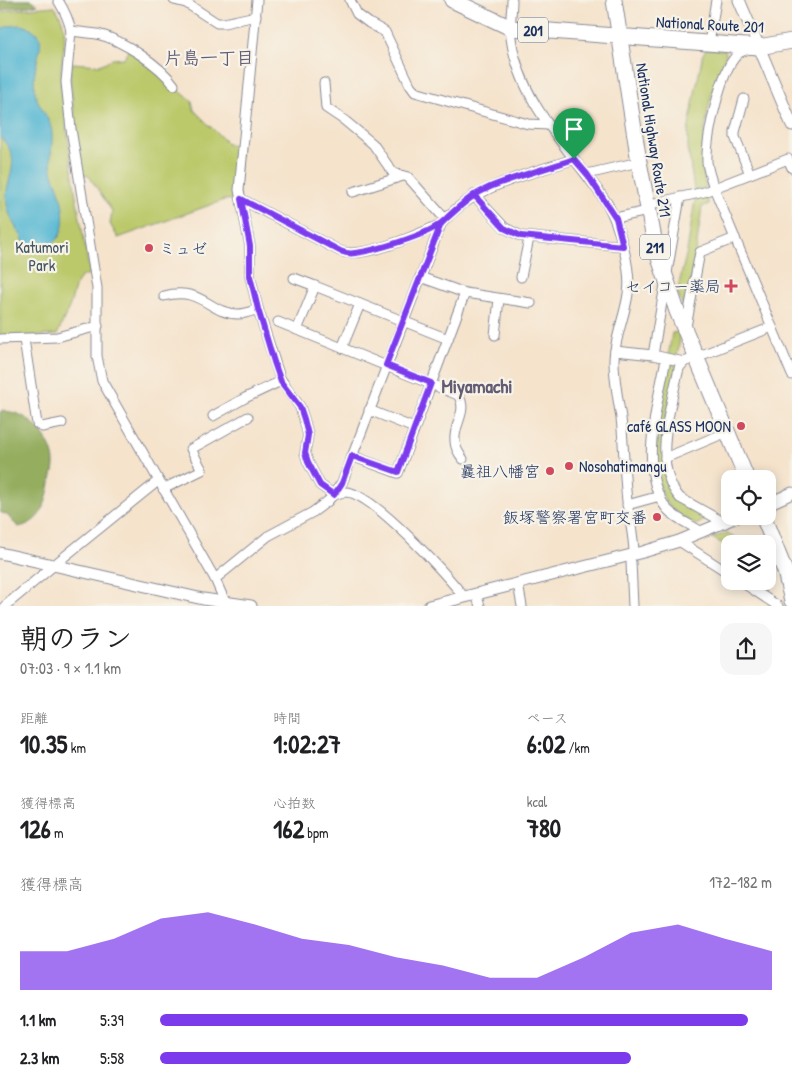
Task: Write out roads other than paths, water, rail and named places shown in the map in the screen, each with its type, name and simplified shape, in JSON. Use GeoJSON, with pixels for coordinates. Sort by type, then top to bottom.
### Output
{"type":"FeatureCollection","features":[{"type":"Feature","properties":{"kind":"highway","name":"National Route 201"},"geometry":{"type":"LineString","coordinates":[[452,0],[510,28],[763,47],[792,41]]}},
{"type":"Feature","properties":{"kind":"highway","name":"National Highway Route 211"},"geometry":{"type":"LineString","coordinates":[[614,0],[639,162],[656,250],[685,331],[691,360],[744,470]]}},
{"type":"Feature","properties":{"kind":"highway"},"geometry":{"type":"LineString","coordinates":[[768,525],[787,566],[792,601]]}},
{"type":"Feature","properties":{"kind":"street"},"geometry":{"type":"LineString","coordinates":[[58,0],[66,13],[70,31],[66,82],[71,128],[96,283],[97,356],[102,381],[226,602]]}},
{"type":"Feature","properties":{"kind":"street"},"geometry":{"type":"LineString","coordinates":[[174,0],[186,3],[217,23],[256,16]]}},
{"type":"Feature","properties":{"kind":"street"},"geometry":{"type":"LineString","coordinates":[[257,0],[239,190],[250,246],[250,276],[258,309],[281,382],[300,407],[304,419],[308,435],[305,453],[320,485],[334,495],[347,492],[363,500],[386,516],[406,534],[464,597]]}},
{"type":"Feature","properties":{"kind":"street"},"geometry":{"type":"LineString","coordinates":[[350,0],[357,14],[385,32],[415,92],[528,124],[549,125]]}},
{"type":"Feature","properties":{"kind":"street"},"geometry":{"type":"LineString","coordinates":[[512,0],[510,28],[519,73],[530,97],[574,159],[587,174],[616,218],[623,246],[629,281],[628,294],[614,359],[623,434],[628,505],[633,533],[633,606]]}},
{"type":"Feature","properties":{"kind":"street"},"geometry":{"type":"LineString","coordinates":[[709,44],[716,0]]}},
{"type":"Feature","properties":{"kind":"street"},"geometry":{"type":"LineString","coordinates":[[739,0],[763,47],[792,125]]}},
{"type":"Feature","properties":{"kind":"street"},"geometry":{"type":"LineString","coordinates":[[70,31],[98,34],[121,44],[169,77],[174,85]]}},
{"type":"Feature","properties":{"kind":"street"},"geometry":{"type":"LineString","coordinates":[[763,47],[744,50],[737,54],[723,80],[713,118],[708,155],[709,174],[792,375]]}},
{"type":"Feature","properties":{"kind":"street"},"geometry":{"type":"LineString","coordinates":[[324,83],[326,108],[344,120],[372,144],[393,173],[408,177],[443,221]]}},
{"type":"Feature","properties":{"kind":"street"},"geometry":{"type":"LineString","coordinates":[[744,99],[735,137],[750,174]]}},
{"type":"Feature","properties":{"kind":"street"},"geometry":{"type":"LineString","coordinates":[[241,199],[349,254],[386,246],[418,235],[443,221],[474,195],[490,187],[574,159]]}},
{"type":"Feature","properties":{"kind":"street"},"geometry":{"type":"LineString","coordinates":[[616,218],[714,188],[788,159],[792,168]]}},
{"type":"Feature","properties":{"kind":"street"},"geometry":{"type":"LineString","coordinates":[[587,174],[639,162]]}},
{"type":"Feature","properties":{"kind":"street"},"geometry":{"type":"LineString","coordinates":[[353,192],[403,176]]}},
{"type":"Feature","properties":{"kind":"street"},"geometry":{"type":"LineString","coordinates":[[474,195],[504,228],[511,232],[529,238],[623,246]]}},
{"type":"Feature","properties":{"kind":"street"},"geometry":{"type":"LineString","coordinates":[[653,355],[680,197]]}},
{"type":"Feature","properties":{"kind":"street"},"geometry":{"type":"LineString","coordinates":[[215,580],[268,536],[313,512],[334,495],[342,483],[443,221]]}},
{"type":"Feature","properties":{"kind":"street"},"geometry":{"type":"LineString","coordinates":[[521,277],[529,238]]}},
{"type":"Feature","properties":{"kind":"street"},"geometry":{"type":"LineString","coordinates":[[685,331],[700,252],[735,238]]}},
{"type":"Feature","properties":{"kind":"street"},"geometry":{"type":"LineString","coordinates":[[420,277],[465,293],[517,300],[532,300]]}},
{"type":"Feature","properties":{"kind":"street"},"geometry":{"type":"LineString","coordinates":[[294,278],[448,339]]}},
{"type":"Feature","properties":{"kind":"street"},"geometry":{"type":"LineString","coordinates":[[298,330],[315,286]]}},
{"type":"Feature","properties":{"kind":"street"},"geometry":{"type":"LineString","coordinates":[[352,456],[398,472],[465,293]]}},
{"type":"Feature","properties":{"kind":"street"},"geometry":{"type":"LineString","coordinates":[[164,296],[189,294],[220,310],[238,314],[258,309]]}},
{"type":"Feature","properties":{"kind":"street"},"geometry":{"type":"LineString","coordinates":[[495,335],[500,298]]}},
{"type":"Feature","properties":{"kind":"street"},"geometry":{"type":"LineString","coordinates":[[342,348],[360,304]]}},
{"type":"Feature","properties":{"kind":"street"},"geometry":{"type":"LineString","coordinates":[[278,322],[458,394],[462,400],[462,412],[454,440],[458,452],[463,459]]}},
{"type":"Feature","properties":{"kind":"street"},"geometry":{"type":"LineString","coordinates":[[0,339],[56,337],[98,326]]}},
{"type":"Feature","properties":{"kind":"street"},"geometry":{"type":"LineString","coordinates":[[721,521],[680,498],[672,482],[666,458],[666,431],[679,368],[691,360],[772,327]]}},
{"type":"Feature","properties":{"kind":"street"},"geometry":{"type":"LineString","coordinates":[[24,339],[37,424],[42,426],[62,423]]}},
{"type":"Feature","properties":{"kind":"street"},"geometry":{"type":"LineString","coordinates":[[615,351],[653,355],[666,359],[691,360]]}},
{"type":"Feature","properties":{"kind":"street"},"geometry":{"type":"LineString","coordinates":[[666,359],[651,441],[651,462],[660,496],[668,510],[676,517],[702,532]]}},
{"type":"Feature","properties":{"kind":"street"},"geometry":{"type":"LineString","coordinates":[[213,416],[245,398],[281,382]]}},
{"type":"Feature","properties":{"kind":"street"},"geometry":{"type":"LineString","coordinates":[[369,410],[414,428]]}},
{"type":"Feature","properties":{"kind":"street"},"geometry":{"type":"LineString","coordinates":[[164,489],[202,470],[191,449],[248,417]]}},
{"type":"Feature","properties":{"kind":"street"},"geometry":{"type":"LineString","coordinates":[[666,458],[727,432]]}},
{"type":"Feature","properties":{"kind":"street"},"geometry":{"type":"LineString","coordinates":[[5,606],[158,481]]}},
{"type":"Feature","properties":{"kind":"street"},"geometry":{"type":"LineString","coordinates":[[776,500],[792,493]]}},
{"type":"Feature","properties":{"kind":"street"},"geometry":{"type":"LineString","coordinates":[[628,505],[660,496]]}},
{"type":"Feature","properties":{"kind":"street"},"geometry":{"type":"LineString","coordinates":[[429,606],[633,558],[721,525]]}},
{"type":"Feature","properties":{"kind":"street"},"geometry":{"type":"LineString","coordinates":[[679,541],[721,568]]}},
{"type":"Feature","properties":{"kind":"street"},"geometry":{"type":"LineString","coordinates":[[0,553],[203,602],[226,602],[251,606]]}},
{"type":"Feature","properties":{"kind":"street"},"geometry":{"type":"LineString","coordinates":[[518,584],[522,606]]}},
{"type":"Feature","properties":{"kind":"street"},"geometry":{"type":"LineString","coordinates":[[754,590],[778,606]]}},
{"type":"Feature","properties":{"kind":"street"},"geometry":{"type":"LineString","coordinates":[[476,594],[480,606]]}},
{"type":"Feature","properties":{"kind":"water"},"geometry":{"type":"Polygon","coordinates":[[[20,25],[32,29],[40,39],[34,87],[37,100],[51,127],[51,165],[59,190],[64,217],[58,238],[53,243],[41,247],[26,244],[11,218],[7,206],[7,192],[12,167],[12,156],[7,145],[0,137],[0,30],[8,26],[20,25]]]}},
{"type":"Feature","properties":{"kind":"place","name":"ミュゼ"},"geometry":{"type":"Point","coordinates":[149,248]}},
{"type":"Feature","properties":{"kind":"place","name":"セイコー薬局"},"geometry":{"type":"Point","coordinates":[731,286]}},
{"type":"Feature","properties":{"kind":"place","name":"café GLASS MOON"},"geometry":{"type":"Point","coordinates":[741,426]}},
{"type":"Feature","properties":{"kind":"place","name":"Nosohatimangu"},"geometry":{"type":"Point","coordinates":[569,466]}},
{"type":"Feature","properties":{"kind":"place","name":"曩祖八幡宮"},"geometry":{"type":"Point","coordinates":[550,471]}},
{"type":"Feature","properties":{"kind":"place","name":"飯塚警察署宮町交番"},"geometry":{"type":"Point","coordinates":[657,517]}},
{"type":"Feature","properties":{"kind":"district","name":"片島一丁目"},"geometry":{"type":"Point","coordinates":[209,57]}},
{"type":"Feature","properties":{"kind":"district","name":"Miyamachi"},"geometry":{"type":"Point","coordinates":[477,386]}},
{"type":"Feature","properties":{"kind":"park label","name":"Katumori Park"},"geometry":{"type":"Point","coordinates":[42,256]}}]}
